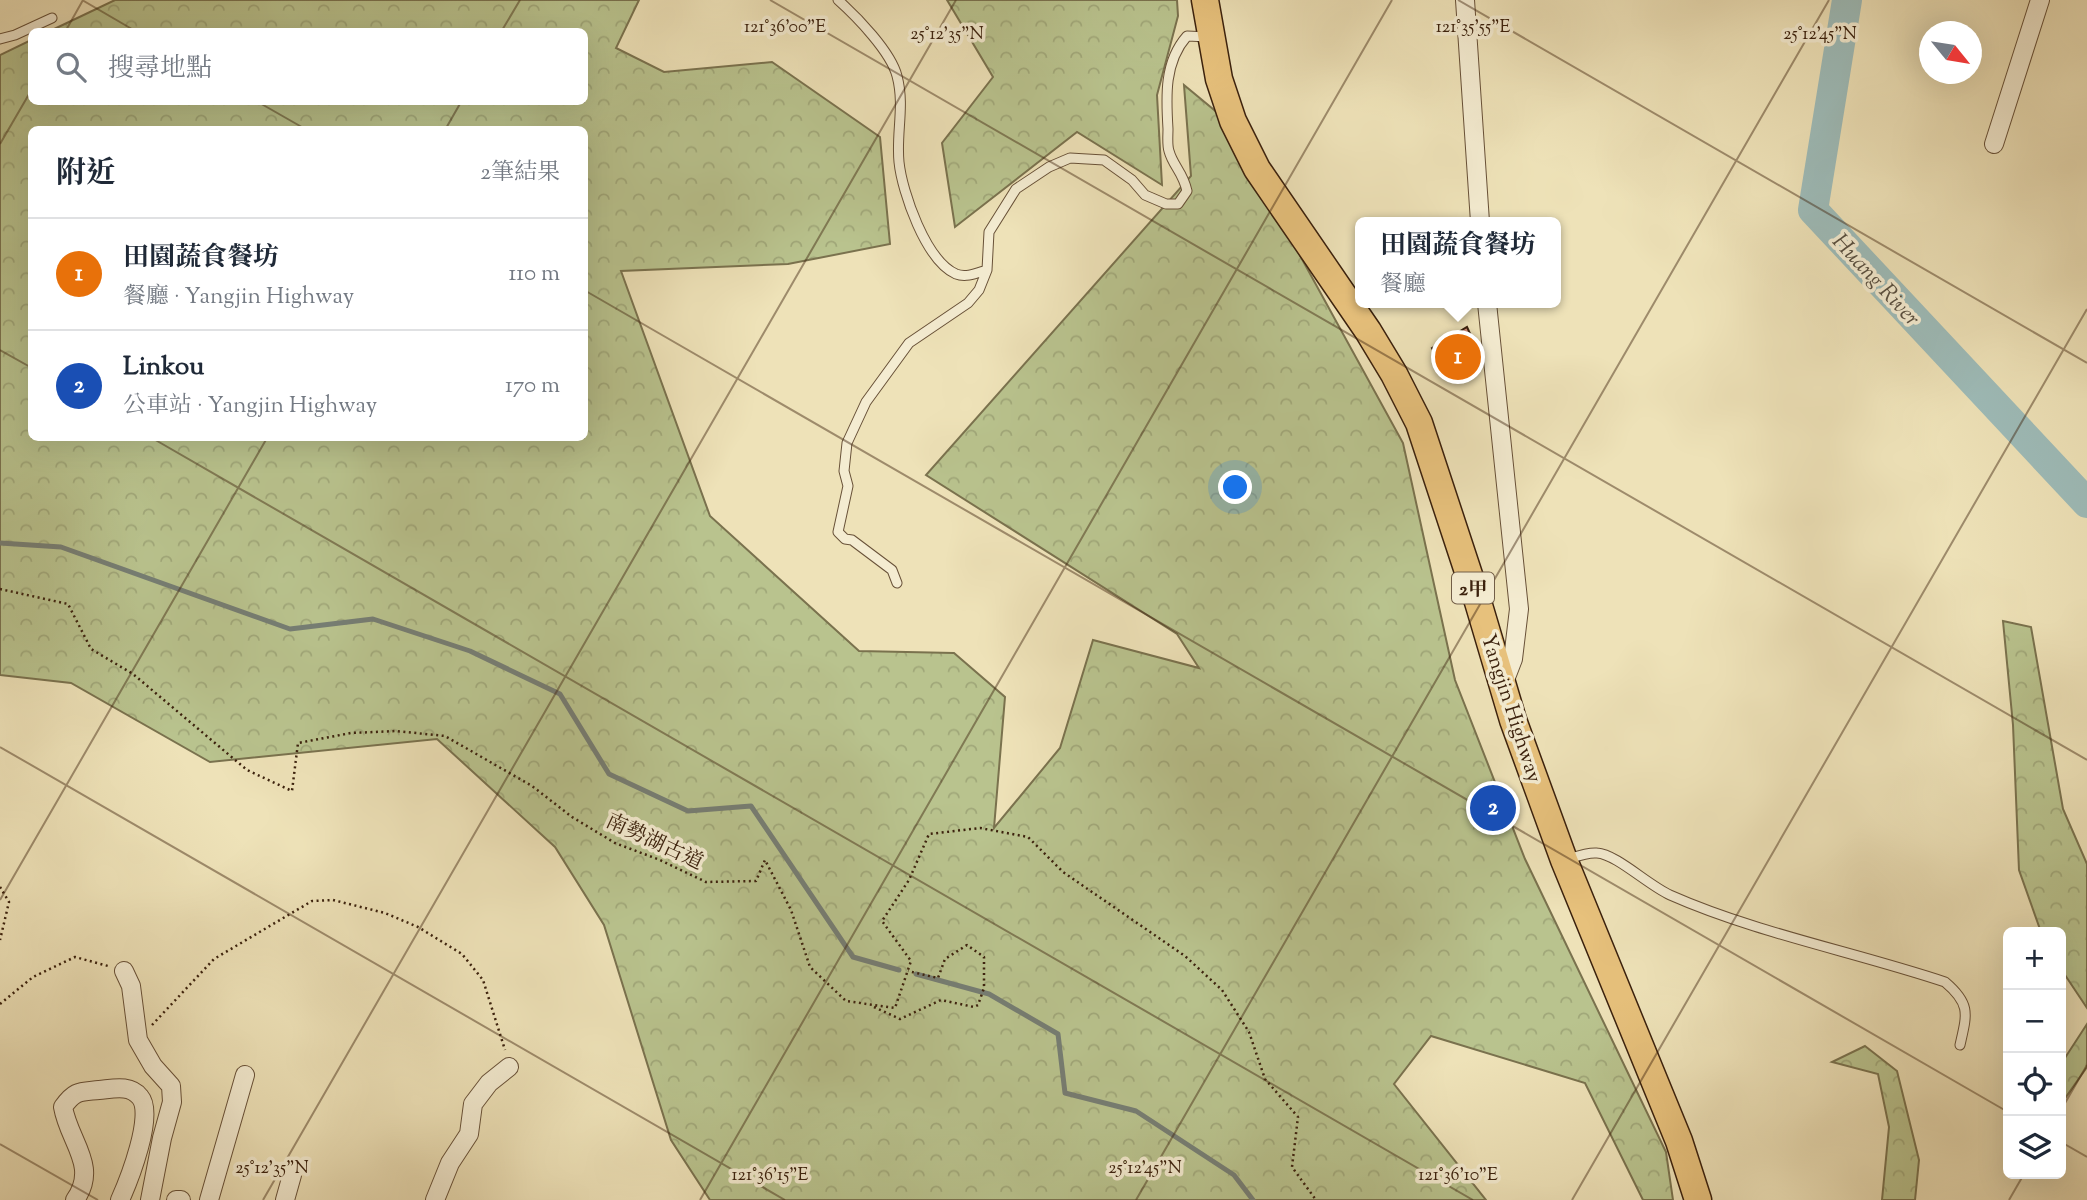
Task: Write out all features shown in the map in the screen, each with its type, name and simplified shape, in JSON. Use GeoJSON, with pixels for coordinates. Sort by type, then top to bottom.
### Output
{"type":"FeatureCollection","features":[{"type":"Feature","properties":{"kind":"main road","name":"Yangjin Highway"},"geometry":{"type":"LineString","coordinates":[[1205,0],[1219,79],[1233,121],[1257,169],[1368,331],[1419,423],[1513,720],[1564,860],[1679,1140],[1698,1200]]}},
{"type":"Feature","properties":{"kind":"street"},"geometry":{"type":"LineString","coordinates":[[1465,0],[1480,217]]}},
{"type":"Feature","properties":{"kind":"street"},"geometry":{"type":"LineString","coordinates":[[1994,144],[2040,0]]}},
{"type":"Feature","properties":{"kind":"street"},"geometry":{"type":"LineString","coordinates":[[1488,308],[1519,609],[1513,659],[1503,685]]}},
{"type":"Feature","properties":{"kind":"street"},"geometry":{"type":"LineString","coordinates":[[124,971],[131,986],[138,1040],[153,1066],[171,1086],[172,1102],[150,1200]]}},
{"type":"Feature","properties":{"kind":"street"},"geometry":{"type":"LineString","coordinates":[[435,1200],[450,1163],[468,1134],[473,1104],[489,1083],[509,1067]]}},
{"type":"Feature","properties":{"kind":"street"},"geometry":{"type":"LineString","coordinates":[[209,1200],[245,1075]]}},
{"type":"Feature","properties":{"kind":"street"},"geometry":{"type":"LineString","coordinates":[[75,1200],[82,1190],[86,1167],[65,1121],[63,1107],[71,1095],[80,1092],[122,1088],[141,1097],[146,1114],[120,1200]]}},
{"type":"Feature","properties":{"kind":"street"},"geometry":{"type":"LineString","coordinates":[[285,1200],[292,1175]]}},
{"type":"Feature","properties":{"kind":"lane"},"geometry":{"type":"LineString","coordinates":[[838,0],[877,42],[897,75],[902,105],[898,162],[912,217],[939,261],[955,274],[965,276],[987,270]]}},
{"type":"Feature","properties":{"kind":"lane"},"geometry":{"type":"LineString","coordinates":[[30,28],[52,18]]}},
{"type":"Feature","properties":{"kind":"lane"},"geometry":{"type":"LineString","coordinates":[[0,38],[28,29]]}},
{"type":"Feature","properties":{"kind":"lane"},"geometry":{"type":"LineString","coordinates":[[897,583],[892,570],[838,532],[848,486],[844,471],[847,443],[866,401],[897,356],[920,334],[968,303],[979,290],[987,270],[989,232],[1016,190],[1049,167],[1070,158],[1104,160],[1132,180],[1145,195],[1166,204],[1178,204],[1187,191],[1182,172],[1169,151],[1169,68],[1178,46],[1187,36],[1211,37]]}},
{"type":"Feature","properties":{"kind":"lane"},"geometry":{"type":"LineString","coordinates":[[1564,860],[1595,852],[1612,856],[1640,878],[1669,894],[1740,920],[1945,982],[1959,994],[1967,1016],[1960,1045]]}},
{"type":"Feature","properties":{"kind":"path","name":"南勢湖古道"},"geometry":{"type":"LineString","coordinates":[[0,589],[68,604],[91,649],[133,674],[247,770],[292,791],[298,743],[352,733],[396,731],[445,736],[532,786],[572,817],[615,843],[660,860],[706,882],[756,881],[765,860],[791,910],[810,967],[846,1001],[895,1008],[908,971]]}},
{"type":"Feature","properties":{"kind":"path"},"geometry":{"type":"LineString","coordinates":[[869,1004],[900,1019],[942,1000],[974,1007],[978,1005],[984,988],[984,957],[967,945],[946,959],[939,978],[908,971],[911,961],[882,921],[909,880],[929,834],[980,828],[1028,837],[1063,872],[1185,956],[1222,990],[1249,1032],[1265,1079],[1297,1117],[1292,1167],[1316,1200]]}},
{"type":"Feature","properties":{"kind":"path"},"geometry":{"type":"LineString","coordinates":[[0,887],[9,902],[0,940]]}},
{"type":"Feature","properties":{"kind":"path"},"geometry":{"type":"LineString","coordinates":[[138,1040],[214,959],[274,926],[312,901],[333,900],[385,913],[418,927],[462,954],[483,980],[509,1067]]}},
{"type":"Feature","properties":{"kind":"path"},"geometry":{"type":"LineString","coordinates":[[0,1004],[33,977],[75,957],[124,971]]}},
{"type":"Feature","properties":{"kind":"green space"},"geometry":{"type":"Polygon","coordinates":[[[115,0],[639,0],[616,48],[664,72],[772,62],[880,137],[890,244],[788,264],[621,271],[710,516],[859,651],[954,653],[1005,697],[994,828],[1060,748],[1093,640],[1199,668],[1177,634],[926,475],[1191,176],[1184,85],[1225,119],[1403,443],[1455,680],[1525,859],[1666,1152],[1673,1200],[1643,1200],[1585,1083],[1431,1036],[1394,1084],[1486,1200],[710,1200],[671,1140],[604,925],[555,847],[437,739],[210,762],[71,683],[0,675],[0,55],[28,41],[28,105],[588,105],[588,28],[56,28],[115,0]]]}},
{"type":"Feature","properties":{"kind":"green space"},"geometry":{"type":"Polygon","coordinates":[[[947,0],[1177,0],[1178,16],[1157,95],[1162,185],[1077,132],[955,227],[942,143],[993,77],[947,0]]]}},
{"type":"Feature","properties":{"kind":"green space"},"geometry":{"type":"Polygon","coordinates":[[[2003,621],[2031,627],[2063,809],[2087,864],[2087,1008],[2066,976],[2066,927],[2039,927],[2019,870],[2013,725],[2003,621]]]}},
{"type":"Feature","properties":{"kind":"green space"},"geometry":{"type":"Polygon","coordinates":[[[2087,1024],[2087,1067],[2066,1097],[2066,1056],[2087,1024]]]}},
{"type":"Feature","properties":{"kind":"green space"},"geometry":{"type":"Polygon","coordinates":[[[1865,1046],[1897,1071],[1919,1160],[1915,1200],[1882,1200],[1889,1127],[1878,1074],[1832,1062],[1865,1046]]]}},
{"type":"Feature","properties":{"kind":"building"},"geometry":{"type":"Polygon","coordinates":[[[1467,327],[1482,360],[1449,378],[1432,348],[1467,327]]]}},
{"type":"Feature","properties":{"kind":"waterway","name":"Huang River"},"geometry":{"type":"LineString","coordinates":[[1847,0],[1813,210],[2087,503]]}},
{"type":"Feature","properties":{"kind":"waterway"},"geometry":{"type":"LineString","coordinates":[[0,543],[61,547],[290,629],[373,619],[470,651],[560,694],[609,774],[688,811],[751,806],[853,957],[899,970]]}},
{"type":"Feature","properties":{"kind":"waterway"},"geometry":{"type":"LineString","coordinates":[[916,974],[989,994],[1058,1034],[1065,1093],[1136,1111],[1234,1175],[1253,1200]]}},
{"type":"Feature","properties":{"kind":"place","name":"田園蔬食餐坊"},"geometry":{"type":"Point","coordinates":[1458,357]}},
{"type":"Feature","properties":{"kind":"place","name":"Linkou"},"geometry":{"type":"Point","coordinates":[1493,808]}}]}
